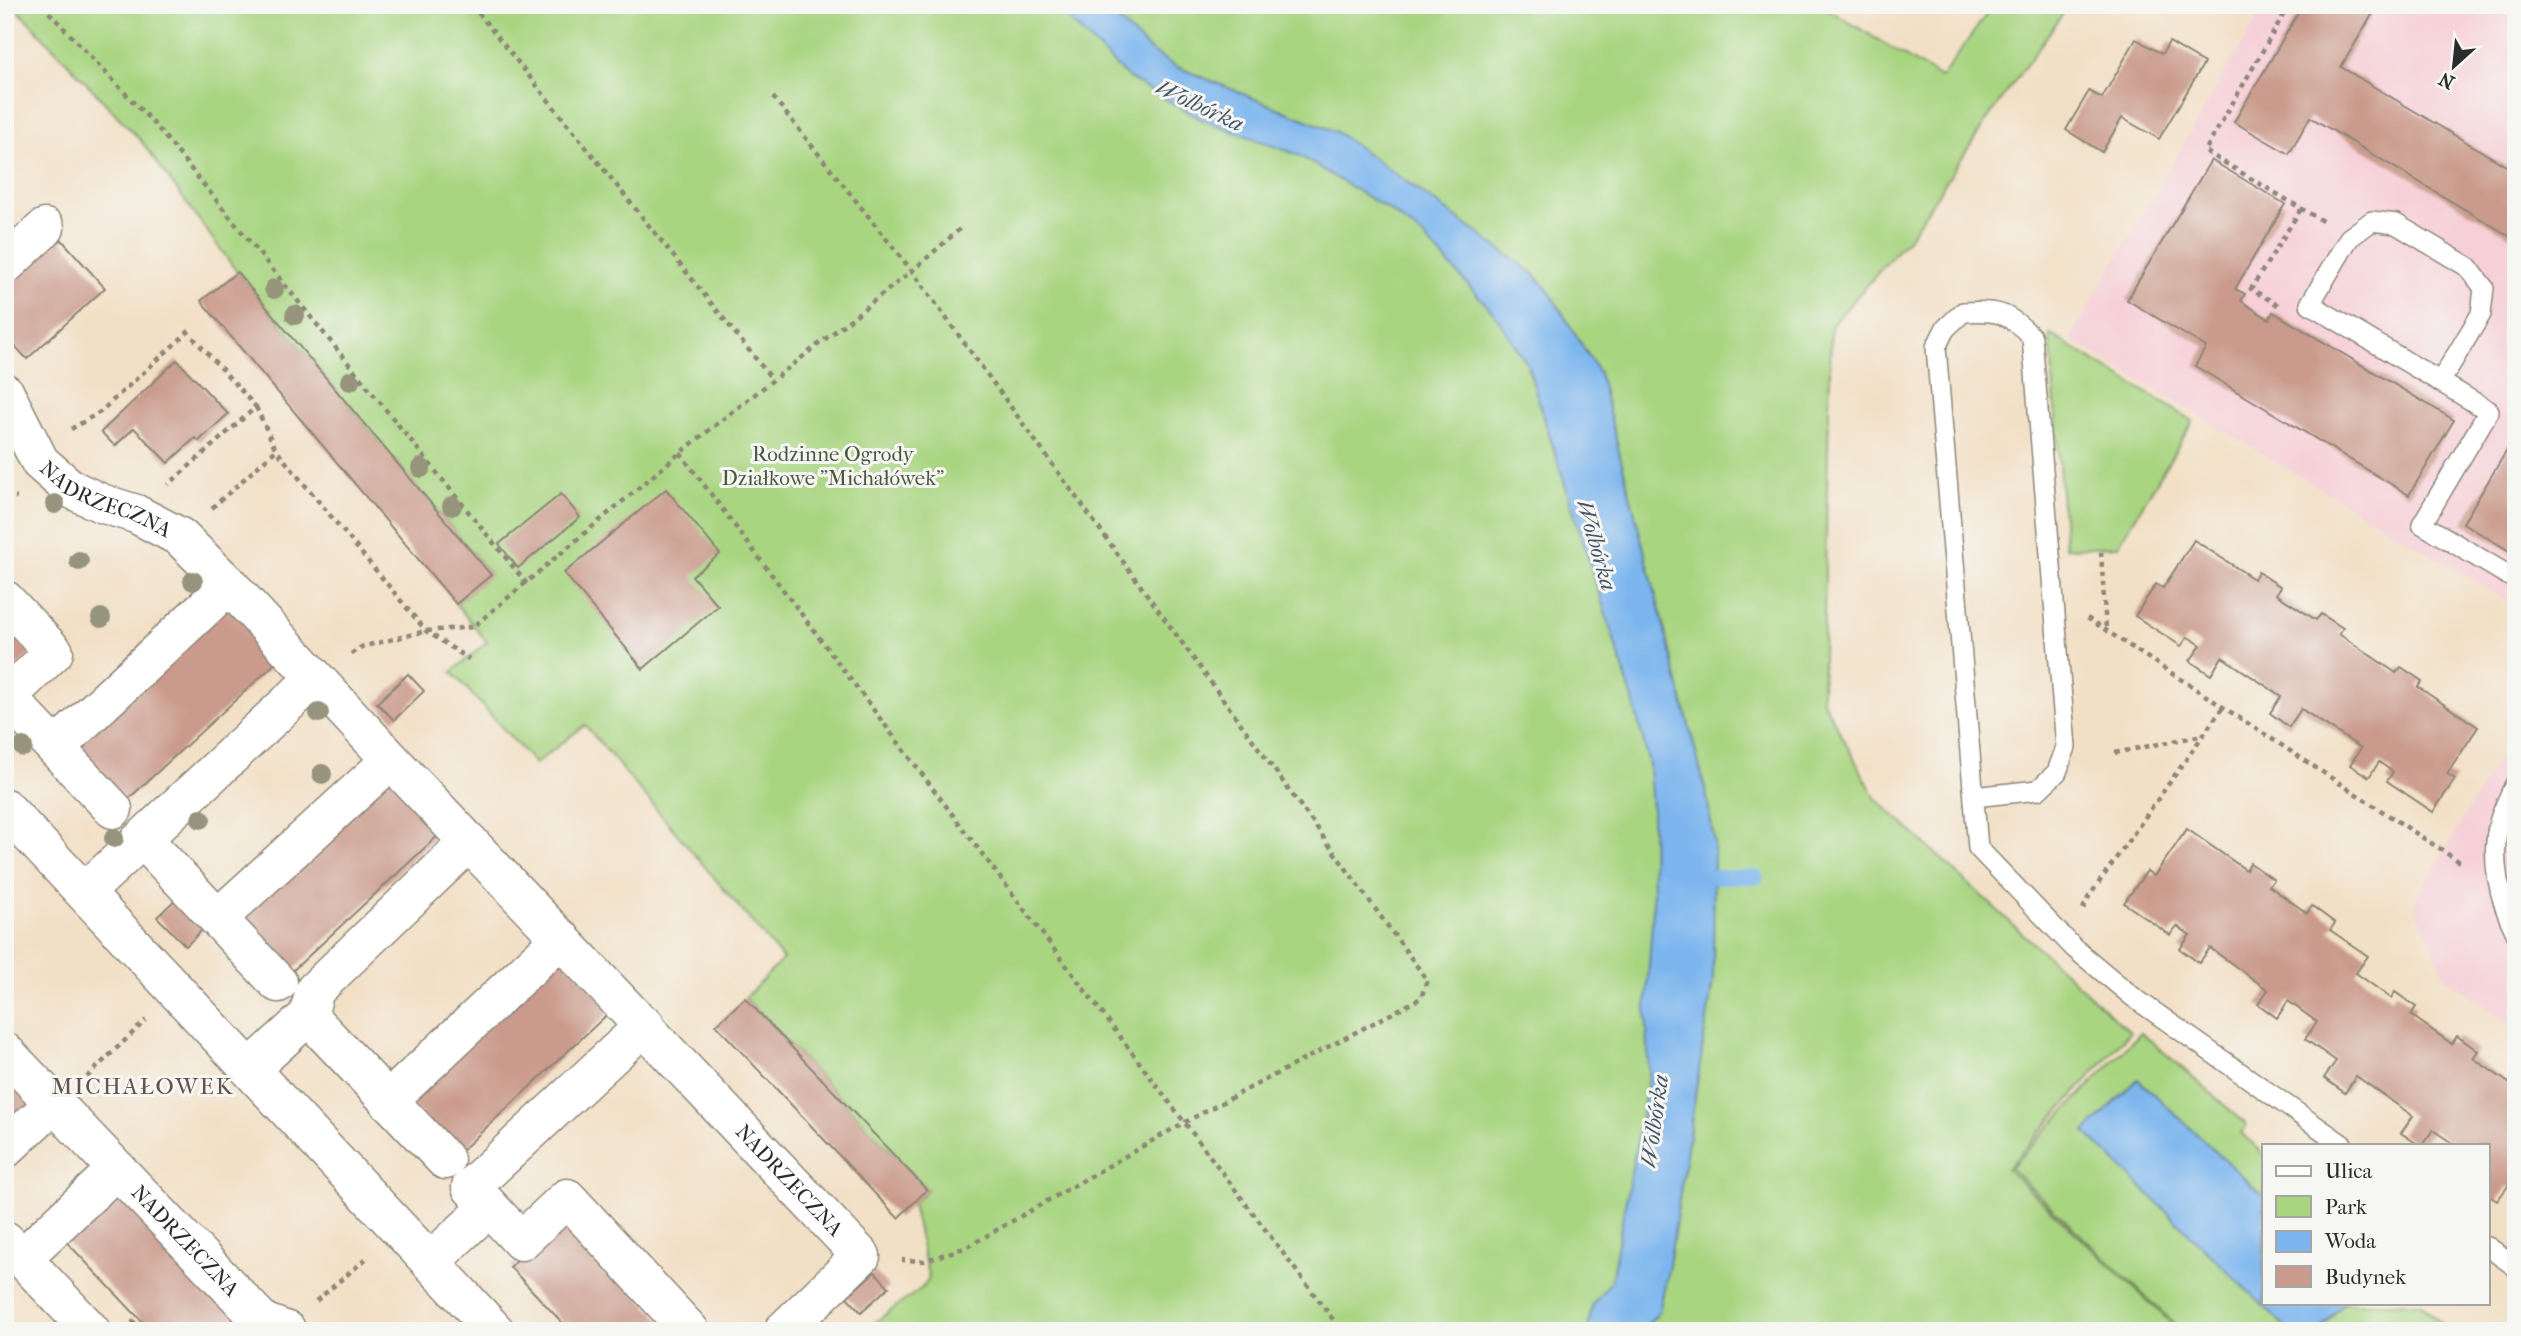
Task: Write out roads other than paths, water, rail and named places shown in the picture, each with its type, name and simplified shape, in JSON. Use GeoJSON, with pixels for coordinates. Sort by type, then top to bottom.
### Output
{"type":"FeatureCollection","features":[{"type":"Feature","properties":{"kind":"street"},"geometry":{"type":"LineString","coordinates":[[5,265],[45,228]]}},
{"type":"Feature","properties":{"kind":"street","name":"NADRZECZNA"},"geometry":{"type":"LineString","coordinates":[[14,409],[40,462],[71,489],[101,503],[136,514],[180,537],[229,585],[861,1256],[783,1331]]}},
{"type":"Feature","properties":{"kind":"street"},"geometry":{"type":"LineString","coordinates":[[56,747],[229,585]]}},
{"type":"Feature","properties":{"kind":"street"},"geometry":{"type":"LineString","coordinates":[[5,600],[54,652],[7,697],[16,726],[56,747],[113,808]]}},
{"type":"Feature","properties":{"kind":"street"},"geometry":{"type":"LineString","coordinates":[[85,892],[315,678]]}},
{"type":"Feature","properties":{"kind":"street"},"geometry":{"type":"LineString","coordinates":[[218,918],[391,760]]}},
{"type":"Feature","properties":{"kind":"street"},"geometry":{"type":"LineString","coordinates":[[5,807],[495,1331]]}},
{"type":"Feature","properties":{"kind":"street"},"geometry":{"type":"LineString","coordinates":[[143,839],[278,982]]}},
{"type":"Feature","properties":{"kind":"street"},"geometry":{"type":"LineString","coordinates":[[251,1068],[308,1016],[315,990],[469,842]]}},
{"type":"Feature","properties":{"kind":"street"},"geometry":{"type":"LineString","coordinates":[[388,1101],[561,938]]}},
{"type":"Feature","properties":{"kind":"street"},"geometry":{"type":"LineString","coordinates":[[308,1016],[445,1160]]}},
{"type":"Feature","properties":{"kind":"street"},"geometry":{"type":"LineString","coordinates":[[645,1025],[471,1186],[521,1241],[566,1198],[690,1331]]}},
{"type":"Feature","properties":{"kind":"street","name":"NADRZECZNA"},"geometry":{"type":"LineString","coordinates":[[5,1052],[262,1322],[300,1318]]}},
{"type":"Feature","properties":{"kind":"street"},"geometry":{"type":"LineString","coordinates":[[5,1149],[54,1103]]}},
{"type":"Feature","properties":{"kind":"street","name":"NADRZECZNA"},"geometry":{"type":"LineString","coordinates":[[91,1331],[14,1249],[117,1169]]}},
{"type":"Feature","properties":{"kind":"street"},"geometry":{"type":"LineString","coordinates":[[430,1262],[489,1207]]}},
{"type":"Feature","properties":{"kind":"lane"},"geometry":{"type":"LineString","coordinates":[[2440,382],[2481,314],[2484,288],[2468,267],[2396,224],[2372,220],[2349,238],[2310,304],[2440,382],[2489,411],[2423,524],[2516,580]]}},
{"type":"Feature","properties":{"kind":"lane"},"geometry":{"type":"LineString","coordinates":[[1973,797],[2038,790],[2057,772],[2066,747],[2032,337],[2015,319],[1989,310],[1963,312],[1945,329],[1936,347],[1973,797],[1978,848],[2074,947],[2133,997],[2342,1144]]}},
{"type":"Feature","properties":{"kind":"lane"},"geometry":{"type":"LineString","coordinates":[[2516,782],[2499,823],[2495,868],[2505,912],[2516,933]]}},
{"type":"Feature","properties":{"kind":"lane"},"geometry":{"type":"LineString","coordinates":[[2490,1248],[2516,1267]]}},
{"type":"Feature","properties":{"kind":"water","name":"Wolbórka"},"geometry":{"type":"Polygon","coordinates":[[[1054,5],[1102,5],[1151,51],[1175,66],[1336,132],[1534,274],[1549,291],[1599,373],[1706,792],[1714,841],[1713,980],[1669,1265],[1659,1313],[1641,1331],[1588,1331],[1592,1305],[1611,1281],[1649,1075],[1646,1005],[1653,909],[1649,764],[1632,697],[1527,364],[1494,313],[1423,236],[1389,210],[1298,155],[1203,120],[1127,77],[1054,5]]]}},
{"type":"Feature","properties":{"kind":"water"},"geometry":{"type":"Polygon","coordinates":[[[2138,1079],[2262,1195],[2262,1304],[2343,1304],[2319,1331],[2289,1331],[2085,1132],[2138,1079]]]}},
{"type":"Feature","properties":{"kind":"waterway"},"geometry":{"type":"LineString","coordinates":[[1695,877],[1757,877]]}},
{"type":"Feature","properties":{"kind":"district","name":"MICHAŁOWEK"},"geometry":{"type":"Point","coordinates":[143,1086]}},
{"type":"Feature","properties":{"kind":"park label","name":"Rodzinne Ogrody Działkowe \"Michałówek\""},"geometry":{"type":"Point","coordinates":[833,466]}}]}
